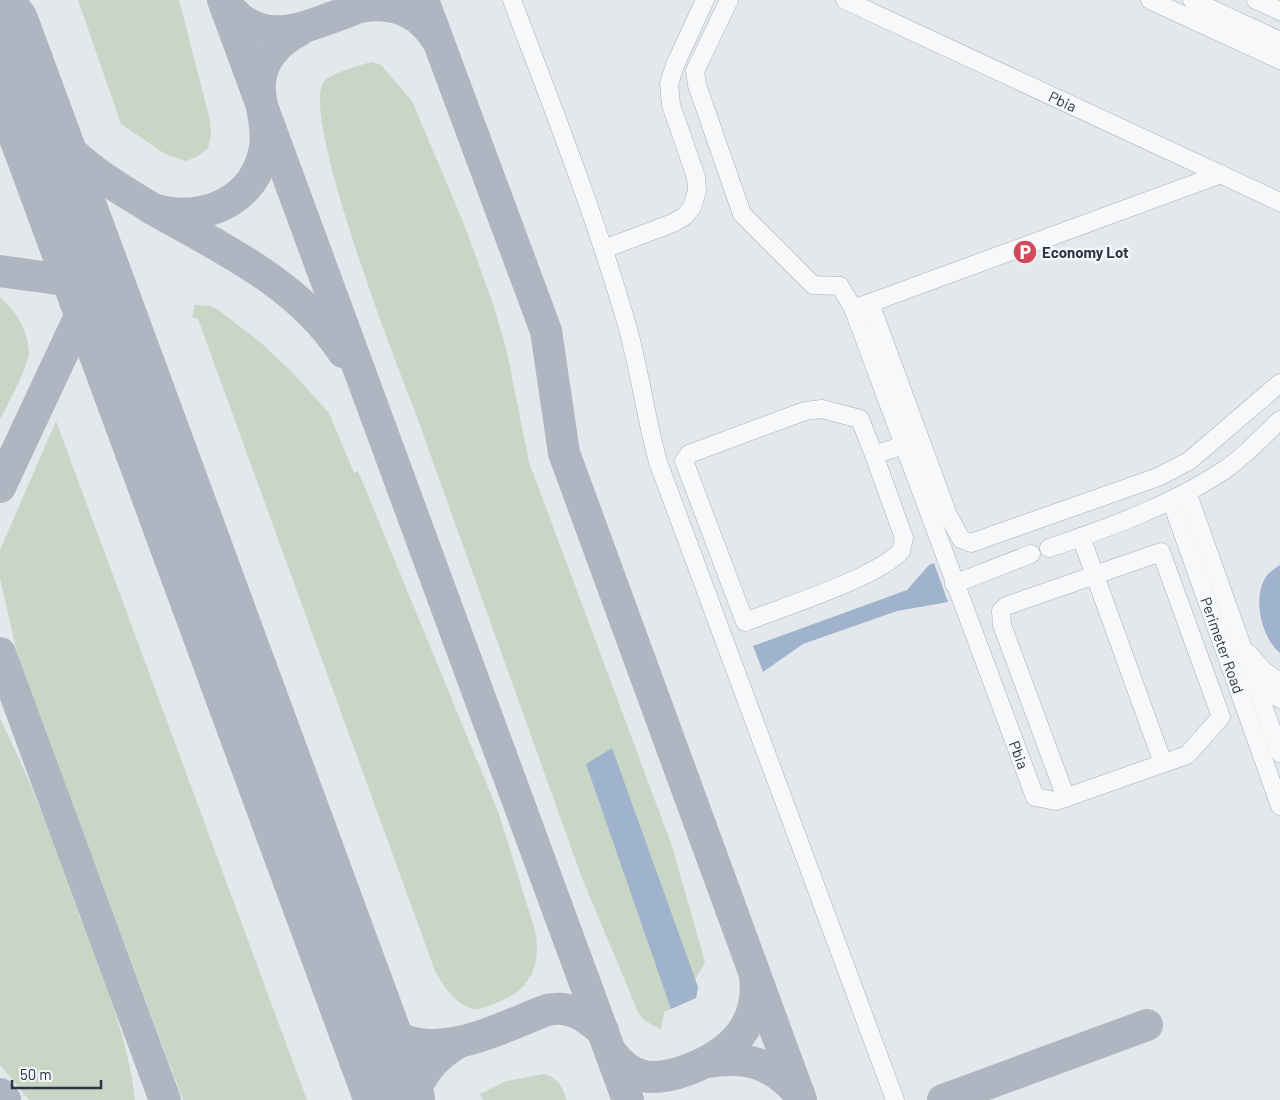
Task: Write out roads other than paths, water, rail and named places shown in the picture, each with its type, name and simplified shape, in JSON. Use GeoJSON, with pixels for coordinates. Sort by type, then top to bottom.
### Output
{"type":"FeatureCollection","features":[{"type":"Feature","properties":{"kind":"street"},"geometry":{"type":"LineString","coordinates":[[512,0],[604,249],[628,331],[658,462],[895,1100]]}},
{"type":"Feature","properties":{"kind":"street"},"geometry":{"type":"LineString","coordinates":[[604,249],[673,223],[685,216],[692,207],[697,191],[696,177],[671,105],[669,84],[675,65],[705,0]]}},
{"type":"Feature","properties":{"kind":"street","name":"Pbia"},"geometry":{"type":"LineString","coordinates":[[729,0],[695,71],[697,85],[742,214],[813,285],[840,286],[854,308],[954,584],[1035,797],[1056,801],[1187,755],[1221,717],[1161,552],[1095,576]]}},
{"type":"Feature","properties":{"kind":"street","name":"Pbia"},"geometry":{"type":"LineString","coordinates":[[845,0],[1280,202]]}},
{"type":"Feature","properties":{"kind":"street"},"geometry":{"type":"LineString","coordinates":[[1150,0],[1280,60]]}},
{"type":"Feature","properties":{"kind":"street"},"geometry":{"type":"LineString","coordinates":[[1192,0],[1280,41]]}},
{"type":"Feature","properties":{"kind":"street"},"geometry":{"type":"LineString","coordinates":[[1256,0],[1280,11]]}},
{"type":"Feature","properties":{"kind":"street"},"geometry":{"type":"LineString","coordinates":[[854,308],[1221,174]]}},
{"type":"Feature","properties":{"kind":"street"},"geometry":{"type":"LineString","coordinates":[[870,303],[948,515],[961,539],[971,543],[1158,477],[1189,461],[1280,383]]}},
{"type":"Feature","properties":{"kind":"street"},"geometry":{"type":"LineString","coordinates":[[822,410],[860,419],[874,455],[904,538],[901,551],[872,570],[745,622],[684,461],[690,454],[805,411],[822,410]]}},
{"type":"Feature","properties":{"kind":"street"},"geometry":{"type":"LineString","coordinates":[[1049,548],[1140,515],[1179,496],[1235,462],[1280,420]]}},
{"type":"Feature","properties":{"kind":"street"},"geometry":{"type":"LineString","coordinates":[[874,455],[904,445]]}},
{"type":"Feature","properties":{"kind":"street","name":"Perimeter Road"},"geometry":{"type":"LineString","coordinates":[[1179,496],[1229,666],[1280,806]]}},
{"type":"Feature","properties":{"kind":"street","name":"Perimeter Road"},"geometry":{"type":"LineString","coordinates":[[1179,496],[1241,641],[1280,753]]}},
{"type":"Feature","properties":{"kind":"street"},"geometry":{"type":"LineString","coordinates":[[1081,537],[1163,763]]}},
{"type":"Feature","properties":{"kind":"street"},"geometry":{"type":"LineString","coordinates":[[954,584],[1031,554]]}},
{"type":"Feature","properties":{"kind":"street"},"geometry":{"type":"LineString","coordinates":[[1066,798],[1000,618],[1001,611],[1006,606],[1095,576]]}},
{"type":"Feature","properties":{"kind":"street"},"geometry":{"type":"LineString","coordinates":[[1216,625],[1230,652],[1254,682],[1280,699]]}},
{"type":"Feature","properties":{"kind":"street"},"geometry":{"type":"LineString","coordinates":[[1241,641],[1252,658],[1280,682]]}},
{"type":"Feature","properties":{"kind":"water"},"geometry":{"type":"Polygon","coordinates":[[[934,563],[948,602],[897,611],[803,644],[763,672],[753,646],[907,590],[929,565],[934,563]]]}},
{"type":"Feature","properties":{"kind":"water"},"geometry":{"type":"Polygon","coordinates":[[[1280,565],[1280,653],[1273,646],[1263,627],[1259,604],[1263,583],[1268,574],[1280,565]]]}},
{"type":"Feature","properties":{"kind":"water"},"geometry":{"type":"Polygon","coordinates":[[[612,748],[698,987],[696,998],[671,1009],[586,764],[612,748]]]}},
{"type":"Feature","properties":{"kind":"place","name":"Economy Lot"},"geometry":{"type":"Point","coordinates":[1025,252]}}]}
